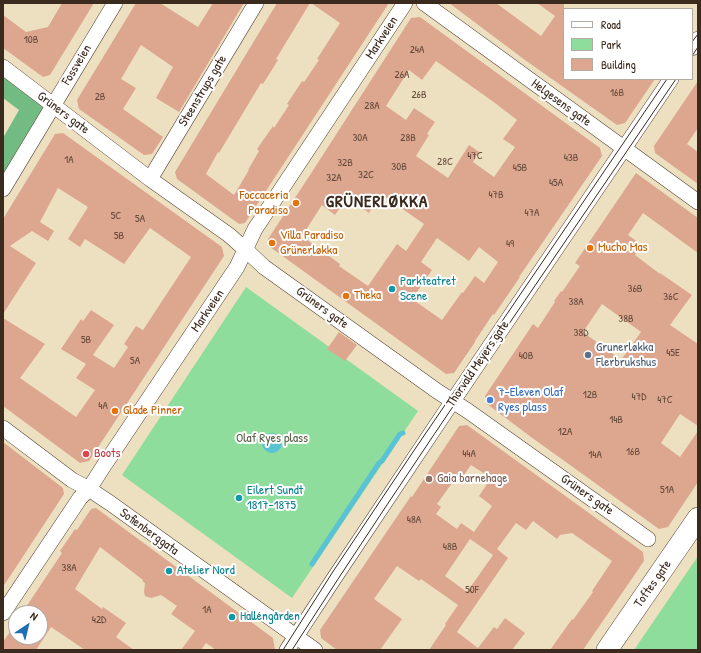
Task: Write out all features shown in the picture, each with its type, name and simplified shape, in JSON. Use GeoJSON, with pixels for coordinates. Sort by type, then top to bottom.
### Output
{"type":"FeatureCollection","features":[{"type":"Feature","properties":{"kind":"main road","name":"Toftes gate"},"geometry":{"type":"LineString","coordinates":[[607,650],[698,518]]}},
{"type":"Feature","properties":{"kind":"street","name":"Fossveien"},"geometry":{"type":"LineString","coordinates":[[3,189],[115,3]]}},
{"type":"Feature","properties":{"kind":"street","name":"Steenstrups gate"},"geometry":{"type":"LineString","coordinates":[[150,179],[256,3]]}},
{"type":"Feature","properties":{"kind":"street","name":"Markveien"},"geometry":{"type":"LineString","coordinates":[[3,613],[80,498],[89,489],[237,267],[255,229],[405,3]]}},
{"type":"Feature","properties":{"kind":"street","name":"Helgesens gate"},"geometry":{"type":"LineString","coordinates":[[424,3],[698,202]]}},
{"type":"Feature","properties":{"kind":"street","name":"Grüners gate"},"geometry":{"type":"LineString","coordinates":[[3,67],[150,179],[229,235],[264,267],[431,387],[468,411],[648,538]]}},
{"type":"Feature","properties":{"kind":"street","name":"Thorvald Meyers gate"},"geometry":{"type":"LineString","coordinates":[[287,650],[364,533],[670,80]]}},
{"type":"Feature","properties":{"kind":"street","name":"Sofienberggata"},"geometry":{"type":"LineString","coordinates":[[3,428],[72,480],[89,489],[315,650]]}},
{"type":"Feature","properties":{"kind":"green space"},"geometry":{"type":"Polygon","coordinates":[[[3,74],[46,108],[3,180],[3,138],[19,110],[3,98],[3,74]]]}},
{"type":"Feature","properties":{"kind":"green space","name":"Olaf Ryes plass"},"geometry":{"type":"Polygon","coordinates":[[[246,287],[418,411],[292,598],[122,475],[246,287]]]}},
{"type":"Feature","properties":{"kind":"green space"},"geometry":{"type":"Polygon","coordinates":[[[698,556],[698,650],[634,650],[694,562],[698,556]]]}},
{"type":"Feature","properties":{"kind":"water"},"geometry":{"type":"Polygon","coordinates":[[[268,433],[276,433],[282,439],[282,447],[276,453],[268,453],[262,447],[262,439],[268,433]]]}},
{"type":"Feature","properties":{"kind":"building"},"geometry":{"type":"Polygon","coordinates":[[[62,3],[94,3],[50,75],[43,77],[3,48],[3,15],[26,32],[48,27],[62,3]]]}},
{"type":"Feature","properties":{"kind":"building"},"geometry":{"type":"Polygon","coordinates":[[[136,3],[160,3],[198,27],[213,3],[244,3],[179,112],[156,98],[173,67],[141,45],[121,79],[136,88],[123,109],[163,137],[152,154],[144,155],[79,109],[77,100],[136,3]]]}},
{"type":"Feature","properties":{"kind":"building"},"geometry":{"type":"Polygon","coordinates":[[[277,3],[310,3],[276,59],[278,60],[263,84],[261,83],[206,174],[234,195],[259,151],[257,149],[273,126],[274,128],[302,81],[304,82],[319,60],[317,59],[340,23],[311,3],[389,3],[245,223],[239,224],[177,179],[175,172],[277,3]]]}},
{"type":"Feature","properties":{"kind":"building"},"geometry":{"type":"Polygon","coordinates":[[[449,3],[496,3],[541,36],[555,16],[537,3],[564,3],[563,80],[654,80],[625,123],[617,125],[525,60],[449,3]]]}},
{"type":"Feature","properties":{"kind":"building"},"geometry":{"type":"Polygon","coordinates":[[[420,17],[600,148],[602,156],[454,373],[446,374],[270,247],[268,239],[411,18],[420,17]],[[436,61],[422,80],[409,70],[386,106],[406,120],[414,108],[435,122],[416,156],[448,178],[469,145],[479,152],[473,162],[494,177],[515,147],[503,139],[517,120],[436,61]],[[381,194],[369,213],[347,197],[335,215],[322,205],[302,236],[340,264],[339,266],[368,286],[397,244],[406,251],[424,224],[381,194]],[[437,238],[421,262],[432,270],[412,299],[442,320],[475,276],[484,283],[498,262],[479,247],[469,261],[437,238]]]}},
{"type":"Feature","properties":{"kind":"building"},"geometry":{"type":"Polygon","coordinates":[[[698,81],[698,128],[687,144],[698,152],[698,184],[655,153],[654,146],[698,81]]]}},
{"type":"Feature","properties":{"kind":"building"},"geometry":{"type":"Polygon","coordinates":[[[63,133],[222,247],[224,256],[89,461],[80,463],[3,406],[3,318],[45,344],[20,378],[76,417],[95,390],[76,378],[86,364],[61,349],[81,319],[83,321],[91,310],[114,325],[93,355],[114,368],[128,347],[124,344],[136,326],[143,330],[191,257],[150,228],[124,264],[85,239],[80,247],[68,239],[88,207],[58,188],[40,222],[54,231],[48,241],[32,231],[10,246],[36,263],[3,314],[3,219],[55,134],[63,133]]]}},
{"type":"Feature","properties":{"kind":"building"},"geometry":{"type":"Polygon","coordinates":[[[636,173],[698,218],[698,253],[643,213],[628,235],[642,245],[635,255],[692,295],[670,325],[698,344],[698,426],[680,414],[661,443],[680,457],[698,431],[698,482],[668,527],[659,529],[487,404],[485,396],[533,324],[538,328],[555,302],[554,301],[580,266],[575,263],[636,173]],[[602,304],[583,332],[621,360],[641,332],[602,304]]]}},
{"type":"Feature","properties":{"kind":"building"},"geometry":{"type":"Polygon","coordinates":[[[339,332],[357,345],[345,361],[327,349],[339,332]]]}},
{"type":"Feature","properties":{"kind":"building"},"geometry":{"type":"Polygon","coordinates":[[[467,425],[643,552],[644,561],[583,650],[550,650],[593,592],[592,591],[612,561],[572,533],[560,535],[557,539],[533,521],[526,530],[516,523],[497,549],[508,558],[457,632],[478,648],[494,627],[497,629],[505,618],[525,633],[512,650],[429,650],[458,605],[421,579],[419,581],[397,566],[374,599],[402,619],[380,650],[337,650],[321,638],[320,630],[459,426],[467,425]],[[471,465],[461,479],[457,476],[437,504],[441,507],[436,514],[457,529],[461,523],[474,532],[492,506],[479,496],[491,478],[471,465]],[[470,539],[445,576],[467,592],[493,555],[470,539]]]}},
{"type":"Feature","properties":{"kind":"building"},"geometry":{"type":"Polygon","coordinates":[[[3,442],[63,488],[64,494],[3,587],[3,442]]]}},
{"type":"Feature","properties":{"kind":"building"},"geometry":{"type":"Polygon","coordinates":[[[96,508],[273,638],[275,650],[216,650],[206,643],[201,650],[181,650],[195,631],[171,614],[177,606],[161,595],[151,598],[145,596],[145,583],[142,581],[143,580],[100,547],[75,589],[102,609],[103,607],[126,623],[116,637],[134,650],[85,650],[51,627],[48,632],[48,605],[27,605],[62,553],[60,551],[75,529],[77,530],[91,509],[96,508]]]}},
{"type":"Feature","properties":{"kind":"building"},"geometry":{"type":"Polygon","coordinates":[[[8,635],[8,645],[39,645],[36,650],[3,650],[3,642],[8,635]]]}},
{"type":"Feature","properties":{"kind":"waterway"},"geometry":{"type":"LineString","coordinates":[[312,564],[379,463],[382,461],[400,434],[403,433]]}},
{"type":"Feature","properties":{"kind":"tram line"},"geometry":{"type":"LineString","coordinates":[[693,41],[698,34]]}},
{"type":"Feature","properties":{"kind":"tram line"},"geometry":{"type":"LineString","coordinates":[[693,54],[698,47]]}},
{"type":"Feature","properties":{"kind":"tram line"},"geometry":{"type":"LineString","coordinates":[[283,650],[334,570],[415,449],[666,80]]}},
{"type":"Feature","properties":{"kind":"tram line"},"geometry":{"type":"LineString","coordinates":[[292,650],[434,435],[675,80]]}},
{"type":"Feature","properties":{"kind":"place","name":"Foccaceria Paradiso"},"geometry":{"type":"Point","coordinates":[296,203]}},
{"type":"Feature","properties":{"kind":"place","name":"Villa Paradiso Grünerløkka"},"geometry":{"type":"Point","coordinates":[272,243]}},
{"type":"Feature","properties":{"kind":"place","name":"Mucho Mas"},"geometry":{"type":"Point","coordinates":[590,248]}},
{"type":"Feature","properties":{"kind":"place","name":"Parkteatret Scene"},"geometry":{"type":"Point","coordinates":[392,289]}},
{"type":"Feature","properties":{"kind":"place","name":"Theka"},"geometry":{"type":"Point","coordinates":[346,296]}},
{"type":"Feature","properties":{"kind":"place","name":"Grunerløkka Flerbrukshus"},"geometry":{"type":"Point","coordinates":[588,355]}},
{"type":"Feature","properties":{"kind":"place","name":"7-Eleven Olaf Ryes plass"},"geometry":{"type":"Point","coordinates":[490,400]}},
{"type":"Feature","properties":{"kind":"place","name":"Glade Pinner"},"geometry":{"type":"Point","coordinates":[115,411]}},
{"type":"Feature","properties":{"kind":"place","name":"Boots"},"geometry":{"type":"Point","coordinates":[86,454]}},
{"type":"Feature","properties":{"kind":"place","name":"Gaia barnehage"},"geometry":{"type":"Point","coordinates":[429,479]}},
{"type":"Feature","properties":{"kind":"place","name":"Eilert Sundt 1817-1875"},"geometry":{"type":"Point","coordinates":[239,498]}},
{"type":"Feature","properties":{"kind":"place","name":"Atelier Nord"},"geometry":{"type":"Point","coordinates":[169,571]}},
{"type":"Feature","properties":{"kind":"place","name":"Halléngården"},"geometry":{"type":"Point","coordinates":[232,617]}},
{"type":"Feature","properties":{"kind":"district","name":"GRÜNERLØKKA"},"geometry":{"type":"Point","coordinates":[377,202]}}]}
